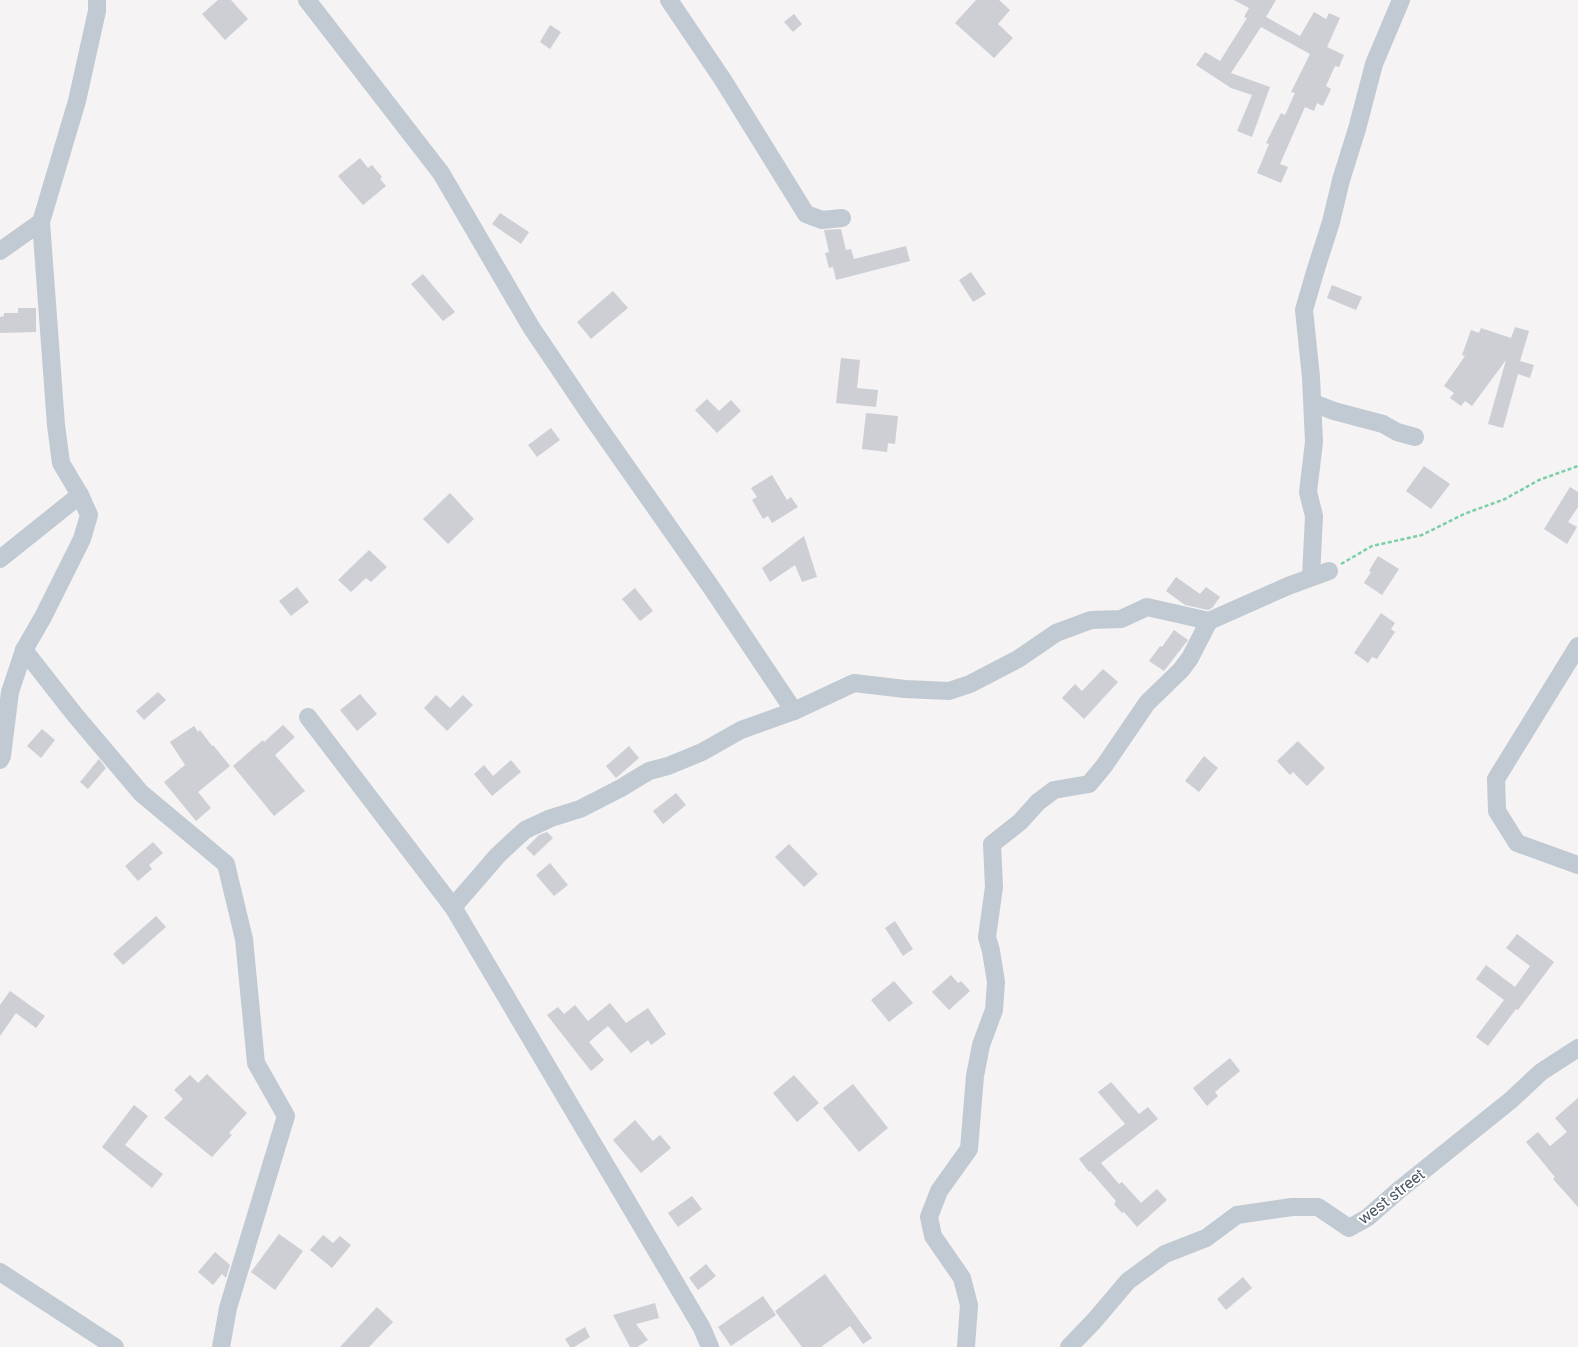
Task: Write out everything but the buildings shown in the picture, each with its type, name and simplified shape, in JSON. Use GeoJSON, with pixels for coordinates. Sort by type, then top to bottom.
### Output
{"type":"FeatureCollection","features":[{"type":"Feature","properties":{"kind":"street"},"geometry":{"type":"LineString","coordinates":[[307,0],[440,174],[531,326],[794,711]]}},
{"type":"Feature","properties":{"kind":"street"},"geometry":{"type":"LineString","coordinates":[[669,0],[723,80],[806,214],[822,220],[842,218]]}},
{"type":"Feature","properties":{"kind":"street"},"geometry":{"type":"LineString","coordinates":[[1311,577],[1314,516],[1308,492],[1314,442],[1313,402],[1304,310],[1331,222],[1374,64],[1401,0]]}},
{"type":"Feature","properties":{"kind":"street"},"geometry":{"type":"LineString","coordinates":[[0,760],[10,692],[24,650],[43,617],[82,539],[89,515],[61,463],[56,425],[41,222],[77,101],[99,4]]}},
{"type":"Feature","properties":{"kind":"street"},"geometry":{"type":"LineString","coordinates":[[0,251],[41,222]]}},
{"type":"Feature","properties":{"kind":"street"},"geometry":{"type":"LineString","coordinates":[[1313,402],[1334,411],[1383,424],[1398,432],[1415,437]]}},
{"type":"Feature","properties":{"kind":"street"},"geometry":{"type":"LineString","coordinates":[[0,559],[80,496]]}},
{"type":"Feature","properties":{"kind":"street"},"geometry":{"type":"LineString","coordinates":[[453,907],[498,855],[525,830],[550,818],[580,809],[622,788],[649,771],[668,766],[702,752],[741,730],[794,711],[854,683],[905,689],[948,691],[970,684],[1018,659],[1056,633],[1091,620],[1121,619],[1148,607],[1209,621],[1288,586],[1330,571]]}},
{"type":"Feature","properties":{"kind":"street"},"geometry":{"type":"LineString","coordinates":[[966,1347],[968,1305],[962,1278],[933,1236],[929,1217],[939,1190],[969,1149],[975,1076],[981,1045],[994,1010],[996,982],[987,937],[994,887],[992,844],[1020,822],[1038,802],[1054,790],[1089,784],[1104,766],[1147,703],[1181,670],[1190,658],[1209,621]]}},
{"type":"Feature","properties":{"kind":"street"},"geometry":{"type":"LineString","coordinates":[[1578,646],[1496,779],[1497,811],[1517,843],[1578,865]]}},
{"type":"Feature","properties":{"kind":"street"},"geometry":{"type":"LineString","coordinates":[[24,650],[75,715],[141,793],[226,864],[244,939],[256,1063],[286,1116],[228,1308],[221,1347]]}},
{"type":"Feature","properties":{"kind":"street"},"geometry":{"type":"LineString","coordinates":[[308,717],[453,907],[702,1328],[710,1347]]}},
{"type":"Feature","properties":{"kind":"street","name":"west street"},"geometry":{"type":"LineString","coordinates":[[1069,1347],[1128,1281],[1165,1254],[1206,1238],[1237,1215],[1292,1207],[1318,1207],[1349,1228],[1367,1218],[1511,1100],[1541,1072],[1578,1048]]}},
{"type":"Feature","properties":{"kind":"street"},"geometry":{"type":"LineString","coordinates":[[0,1272],[115,1347]]}},
{"type":"Feature","properties":{"kind":"path"},"geometry":{"type":"LineString","coordinates":[[1330,571],[1372,546],[1422,535],[1464,514],[1505,499],[1539,480],[1578,466]]}}]}
